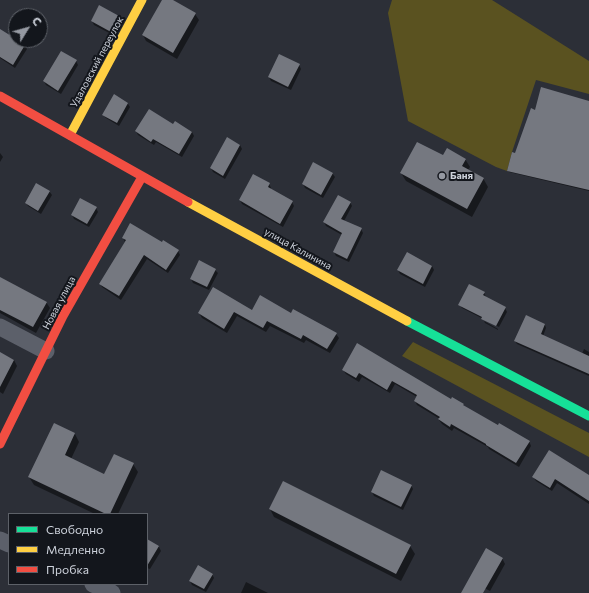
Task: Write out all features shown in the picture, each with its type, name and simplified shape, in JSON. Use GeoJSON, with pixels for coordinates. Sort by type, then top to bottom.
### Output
{"type":"FeatureCollection","features":[{"type":"Feature","properties":{"kind":"main road","name":"Удаловский переулок"},"geometry":{"type":"LineString","coordinates":[[70,135],[142,0]]}},
{"type":"Feature","properties":{"kind":"main road","name":"улица Калинина"},"geometry":{"type":"LineString","coordinates":[[0,96],[142,177],[372,302],[589,416]]}},
{"type":"Feature","properties":{"kind":"main road","name":"Новая улица"},"geometry":{"type":"LineString","coordinates":[[0,444],[63,316],[142,177]]}},
{"type":"Feature","properties":{"kind":"street"},"geometry":{"type":"LineString","coordinates":[[0,327],[46,352]]}},
{"type":"Feature","properties":{"kind":"street"},"geometry":{"type":"LineString","coordinates":[[95,585],[112,593]]}},
{"type":"Feature","properties":{"kind":"shaded area"},"geometry":{"type":"Polygon","coordinates":[[[392,0],[492,0],[589,61],[589,94],[536,80],[507,171],[496,167],[408,121],[388,13],[392,0]]]}},
{"type":"Feature","properties":{"kind":"shaded area"},"geometry":{"type":"Polygon","coordinates":[[[413,342],[589,433],[589,457],[402,356],[413,342]]]}},
{"type":"Feature","properties":{"kind":"building"},"geometry":{"type":"Polygon","coordinates":[[[162,0],[173,0],[196,13],[173,53],[142,35],[162,0]]]}},
{"type":"Feature","properties":{"kind":"building"},"geometry":{"type":"Polygon","coordinates":[[[99,5],[119,16],[111,32],[91,21],[99,5]]]}},
{"type":"Feature","properties":{"kind":"building"},"geometry":{"type":"Polygon","coordinates":[[[0,29],[8,34],[8,48],[23,48],[13,65],[0,57],[0,29]]]}},
{"type":"Feature","properties":{"kind":"building"},"geometry":{"type":"Polygon","coordinates":[[[61,51],[77,60],[58,91],[43,81],[61,51]]]}},
{"type":"Feature","properties":{"kind":"building"},"geometry":{"type":"Polygon","coordinates":[[[279,54],[300,64],[288,87],[268,77],[279,54]]]}},
{"type":"Feature","properties":{"kind":"building"},"geometry":{"type":"Polygon","coordinates":[[[541,87],[589,101],[589,190],[507,171],[512,152],[515,153],[531,108],[535,110],[541,87]]]}},
{"type":"Feature","properties":{"kind":"building"},"geometry":{"type":"Polygon","coordinates":[[[114,94],[128,103],[117,123],[102,115],[114,94]]]}},
{"type":"Feature","properties":{"kind":"building"},"geometry":{"type":"Polygon","coordinates":[[[149,109],[173,124],[175,121],[192,132],[179,154],[153,139],[151,142],[135,131],[149,109]]]}},
{"type":"Feature","properties":{"kind":"building"},"geometry":{"type":"Polygon","coordinates":[[[227,137],[240,145],[223,176],[210,168],[227,137]]]}},
{"type":"Feature","properties":{"kind":"building","name":"Баня"},"geometry":{"type":"Polygon","coordinates":[[[417,142],[443,155],[447,148],[466,159],[462,166],[484,178],[467,209],[400,173],[417,142]]]}},
{"type":"Feature","properties":{"kind":"building"},"geometry":{"type":"Polygon","coordinates":[[[313,162],[333,173],[321,195],[302,184],[313,162]]]}},
{"type":"Feature","properties":{"kind":"building"},"geometry":{"type":"Polygon","coordinates":[[[253,174],[270,183],[268,187],[293,201],[280,224],[239,200],[253,174]]]}},
{"type":"Feature","properties":{"kind":"building"},"geometry":{"type":"Polygon","coordinates":[[[36,183],[50,191],[38,211],[25,203],[36,183]]]}},
{"type":"Feature","properties":{"kind":"building"},"geometry":{"type":"Polygon","coordinates":[[[338,195],[351,202],[341,219],[362,228],[347,259],[333,252],[342,233],[323,222],[338,195]]]}},
{"type":"Feature","properties":{"kind":"building"},"geometry":{"type":"Polygon","coordinates":[[[80,198],[97,207],[87,224],[71,215],[80,198]]]}},
{"type":"Feature","properties":{"kind":"building"},"geometry":{"type":"Polygon","coordinates":[[[130,223],[179,250],[166,270],[144,255],[119,296],[99,284],[126,240],[122,238],[130,223]]]}},
{"type":"Feature","properties":{"kind":"building"},"geometry":{"type":"Polygon","coordinates":[[[407,252],[432,266],[423,284],[397,270],[407,252]]]}},
{"type":"Feature","properties":{"kind":"building"},"geometry":{"type":"Polygon","coordinates":[[[199,260],[216,269],[207,287],[190,279],[199,260]]]}},
{"type":"Feature","properties":{"kind":"building"},"geometry":{"type":"Polygon","coordinates":[[[0,277],[47,302],[33,327],[0,310],[0,277]]]}},
{"type":"Feature","properties":{"kind":"building"},"geometry":{"type":"Polygon","coordinates":[[[469,284],[485,292],[483,295],[506,307],[496,326],[458,305],[469,284]]]}},
{"type":"Feature","properties":{"kind":"building"},"geometry":{"type":"Polygon","coordinates":[[[213,287],[252,310],[260,295],[291,313],[293,309],[337,333],[327,349],[303,335],[301,339],[267,321],[263,328],[234,312],[224,329],[198,313],[213,287]]]}},
{"type":"Feature","properties":{"kind":"building"},"geometry":{"type":"Polygon","coordinates":[[[526,315],[545,324],[541,334],[589,356],[589,374],[514,341],[526,315]]]}},
{"type":"Feature","properties":{"kind":"building"},"geometry":{"type":"Polygon","coordinates":[[[357,343],[451,399],[452,397],[498,425],[499,423],[530,441],[516,463],[451,424],[450,427],[438,419],[440,417],[414,401],[417,395],[392,381],[387,390],[359,373],[356,378],[342,370],[357,343]]]}},
{"type":"Feature","properties":{"kind":"building"},"geometry":{"type":"Polygon","coordinates":[[[0,352],[14,360],[0,387],[0,352]]]}},
{"type":"Feature","properties":{"kind":"building"},"geometry":{"type":"Polygon","coordinates":[[[54,423],[75,433],[65,455],[104,474],[114,454],[134,463],[110,513],[104,513],[28,477],[54,423]]]}},
{"type":"Feature","properties":{"kind":"building"},"geometry":{"type":"Polygon","coordinates":[[[549,450],[589,475],[589,501],[555,479],[550,488],[532,477],[549,450]]]}},
{"type":"Feature","properties":{"kind":"building"},"geometry":{"type":"Polygon","coordinates":[[[381,470],[412,485],[401,507],[371,492],[381,470]]]}},
{"type":"Feature","properties":{"kind":"building"},"geometry":{"type":"Polygon","coordinates":[[[283,481],[411,545],[396,574],[269,509],[283,481]]]}},
{"type":"Feature","properties":{"kind":"building"},"geometry":{"type":"Polygon","coordinates":[[[148,540],[159,546],[148,564],[148,540]]]}},
{"type":"Feature","properties":{"kind":"building"},"geometry":{"type":"Polygon","coordinates":[[[486,548],[503,558],[483,593],[461,593],[486,548]]]}},
{"type":"Feature","properties":{"kind":"building"},"geometry":{"type":"Polygon","coordinates":[[[198,565],[213,574],[204,589],[189,581],[198,565]]]}},
{"type":"Feature","properties":{"kind":"traffic: fast"},"geometry":{"type":"LineString","coordinates":[[407,321],[589,416]]}},
{"type":"Feature","properties":{"kind":"traffic: slow"},"geometry":{"type":"LineString","coordinates":[[70,135],[142,0]]}},
{"type":"Feature","properties":{"kind":"traffic: slow"},"geometry":{"type":"LineString","coordinates":[[188,202],[407,321]]}},
{"type":"Feature","properties":{"kind":"traffic: jam"},"geometry":{"type":"LineString","coordinates":[[0,96],[188,202]]}},
{"type":"Feature","properties":{"kind":"traffic: jam"},"geometry":{"type":"LineString","coordinates":[[0,444],[63,316],[142,177]]}},
{"type":"Feature","properties":{"kind":"place","name":"Баня"},"geometry":{"type":"Point","coordinates":[442,176]}}]}
